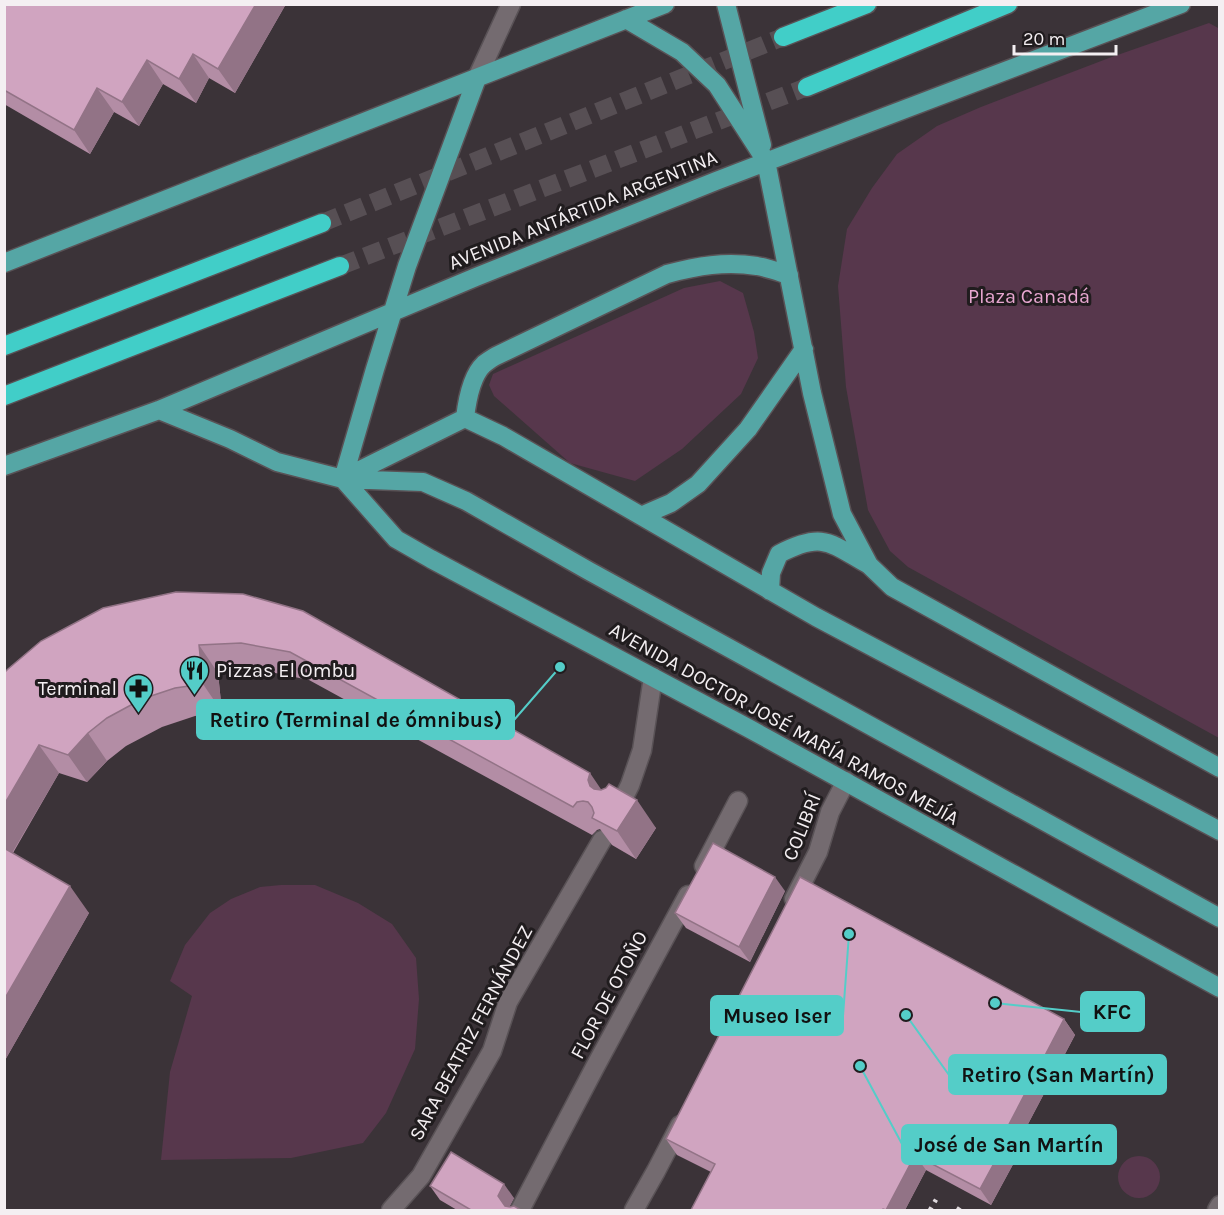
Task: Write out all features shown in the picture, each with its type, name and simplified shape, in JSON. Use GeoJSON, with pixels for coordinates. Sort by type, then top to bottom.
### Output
{"type":"FeatureCollection","features":[{"type":"Feature","properties":{"kind":"highway"},"geometry":{"type":"LineString","coordinates":[[783,37],[867,4]]}},
{"type":"Feature","properties":{"kind":"highway"},"geometry":{"type":"LineString","coordinates":[[807,87],[1008,4]]}},
{"type":"Feature","properties":{"kind":"highway"},"geometry":{"type":"LineString","coordinates":[[4,346],[322,223]]}},
{"type":"Feature","properties":{"kind":"highway"},"geometry":{"type":"LineString","coordinates":[[4,396],[340,266]]}},
{"type":"Feature","properties":{"kind":"main road"},"geometry":{"type":"LineString","coordinates":[[4,263],[665,4]]}},
{"type":"Feature","properties":{"kind":"main road"},"geometry":{"type":"LineString","coordinates":[[726,4],[766,161],[812,393],[842,514],[869,565]]}},
{"type":"Feature","properties":{"kind":"main road","name":"AVENIDA ANTÁRTIDA ARGENTINA"},"geometry":{"type":"LineString","coordinates":[[4,466],[159,410],[476,277],[766,161],[1181,4]]}},
{"type":"Feature","properties":{"kind":"main road"},"geometry":{"type":"LineString","coordinates":[[626,19],[682,52],[717,85],[766,161]]}},
{"type":"Feature","properties":{"kind":"main road"},"geometry":{"type":"LineString","coordinates":[[343,478],[407,266],[477,78]]}},
{"type":"Feature","properties":{"kind":"main road"},"geometry":{"type":"LineString","coordinates":[[465,418],[468,395],[475,379],[482,366],[496,356],[667,274],[696,266],[728,263],[757,266],[789,275]]}},
{"type":"Feature","properties":{"kind":"main road"},"geometry":{"type":"LineString","coordinates":[[641,516],[671,503],[698,484],[748,429],[804,349]]}},
{"type":"Feature","properties":{"kind":"main road","name":"AVENIDA DOCTOR JOSÉ MARÍA RAMOS MEJÍA"},"geometry":{"type":"LineString","coordinates":[[159,410],[277,462],[343,478],[423,482],[466,501],[1220,918]]}},
{"type":"Feature","properties":{"kind":"main road"},"geometry":{"type":"LineString","coordinates":[[343,478],[465,418]]}},
{"type":"Feature","properties":{"kind":"main road"},"geometry":{"type":"LineString","coordinates":[[465,418],[503,436],[831,625],[1220,831]]}},
{"type":"Feature","properties":{"kind":"main road","name":"AVENIDA DOCTOR JOSÉ MARÍA RAMOS MEJÍA"},"geometry":{"type":"LineString","coordinates":[[343,478],[396,539],[430,559],[846,781],[965,849],[1220,988]]}},
{"type":"Feature","properties":{"kind":"main road"},"geometry":{"type":"LineString","coordinates":[[770,591],[771,573],[779,554],[801,544],[821,541],[831,543],[869,565],[892,588],[1220,768]]}},
{"type":"Feature","properties":{"kind":"street"},"geometry":{"type":"LineString","coordinates":[[477,78],[511,4]]}},
{"type":"Feature","properties":{"kind":"street"},"geometry":{"type":"LineString","coordinates":[[619,807],[630,785],[642,750],[653,677]]}},
{"type":"Feature","properties":{"kind":"street","name":"COLIBRÍ"},"geometry":{"type":"LineString","coordinates":[[786,915],[818,852],[830,812],[846,781]]}},
{"type":"Feature","properties":{"kind":"street","name":"FLOR DE OTOÑO"},"geometry":{"type":"LineString","coordinates":[[520,1210],[738,801]]}},
{"type":"Feature","properties":{"kind":"street","name":"SARA BEATRIZ FERNÁNDEZ"},"geometry":{"type":"LineString","coordinates":[[391,1210],[421,1176],[492,1051],[508,1002],[602,840]]}},
{"type":"Feature","properties":{"kind":"street"},"geometry":{"type":"LineString","coordinates":[[634,1210],[689,1107]]}},
{"type":"Feature","properties":{"kind":"street"},"geometry":{"type":"LineString","coordinates":[[1217,1210],[1220,1205]]}},
{"type":"Feature","properties":{"kind":"green space","name":"Plaza Canadá"},"geometry":{"type":"Polygon","coordinates":[[[1209,23],[1220,29],[1219,738],[908,567],[890,551],[868,510],[846,387],[838,286],[847,229],[872,188],[897,154],[937,126],[981,107],[1209,23]]]}},
{"type":"Feature","properties":{"kind":"green space"},"geometry":{"type":"Polygon","coordinates":[[[720,281],[743,293],[754,332],[758,358],[741,394],[682,449],[635,481],[570,463],[494,396],[489,385],[493,374],[684,288],[720,281]]]}},
{"type":"Feature","properties":{"kind":"green space"},"geometry":{"type":"Polygon","coordinates":[[[315,885],[358,903],[392,924],[416,958],[419,999],[415,1049],[386,1113],[363,1143],[291,1158],[161,1160],[170,1072],[192,996],[170,981],[185,945],[210,913],[231,899],[260,887],[315,885]]]}},
{"type":"Feature","properties":{"kind":"green space"},"geometry":{"type":"Polygon","coordinates":[[[1139,1156],[1147,1157],[1154,1162],[1159,1169],[1159,1185],[1154,1192],[1147,1197],[1139,1198],[1131,1197],[1124,1192],[1119,1185],[1118,1177],[1119,1169],[1124,1162],[1131,1157],[1139,1156]]]}},
{"type":"Feature","properties":{"kind":"building"},"geometry":{"type":"Polygon","coordinates":[[[4,4],[256,4],[218,69],[193,54],[179,79],[147,60],[122,102],[97,88],[74,130],[4,90],[4,4]]]}},
{"type":"Feature","properties":{"kind":"building"},"geometry":{"type":"Polygon","coordinates":[[[176,592],[243,594],[303,611],[590,773],[588,780],[594,789],[601,790],[609,784],[637,800],[617,831],[592,818],[594,813],[588,802],[577,802],[573,807],[290,652],[241,643],[199,645],[203,684],[175,688],[142,699],[107,718],[88,733],[68,755],[39,745],[4,805],[4,673],[41,641],[103,608],[176,592]]]}},
{"type":"Feature","properties":{"kind":"building"},"geometry":{"type":"Polygon","coordinates":[[[713,843],[775,877],[739,947],[675,913],[713,843]]]}},
{"type":"Feature","properties":{"kind":"building"},"geometry":{"type":"Polygon","coordinates":[[[4,848],[70,886],[4,1000],[4,848]]]}},
{"type":"Feature","properties":{"kind":"building"},"geometry":{"type":"Polygon","coordinates":[[[800,877],[1064,1019],[1006,1130],[1011,1132],[980,1189],[915,1155],[886,1210],[691,1210],[715,1164],[666,1139],[800,877]]]}},
{"type":"Feature","properties":{"kind":"building"},"geometry":{"type":"Polygon","coordinates":[[[451,1152],[504,1184],[498,1196],[505,1206],[514,1206],[521,1210],[471,1210],[430,1186],[451,1152]]]}},
{"type":"Feature","properties":{"kind":"tunnel"},"geometry":{"type":"LineString","coordinates":[[322,223],[783,37]]}},
{"type":"Feature","properties":{"kind":"tunnel"},"geometry":{"type":"LineString","coordinates":[[340,266],[807,87]]}},
{"type":"Feature","properties":{"kind":"railway"},"geometry":{"type":"LineString","coordinates":[[930,1210],[937,1198]]}},
{"type":"Feature","properties":{"kind":"place","name":"Retiro (Terminal de ómnibus)"},"geometry":{"type":"Point","coordinates":[560,667]}},
{"type":"Feature","properties":{"kind":"place","name":"Pizzas El Ombu"},"geometry":{"type":"Point","coordinates":[195,696]}},
{"type":"Feature","properties":{"kind":"place","name":"Terminal"},"geometry":{"type":"Point","coordinates":[138,714]}},
{"type":"Feature","properties":{"kind":"place","name":"Museo Iser"},"geometry":{"type":"Point","coordinates":[849,934]}},
{"type":"Feature","properties":{"kind":"place","name":"KFC"},"geometry":{"type":"Point","coordinates":[995,1003]}},
{"type":"Feature","properties":{"kind":"place","name":"Retiro (San Martín)"},"geometry":{"type":"Point","coordinates":[906,1015]}},
{"type":"Feature","properties":{"kind":"place","name":"José de San Martín"},"geometry":{"type":"Point","coordinates":[860,1066]}}]}
